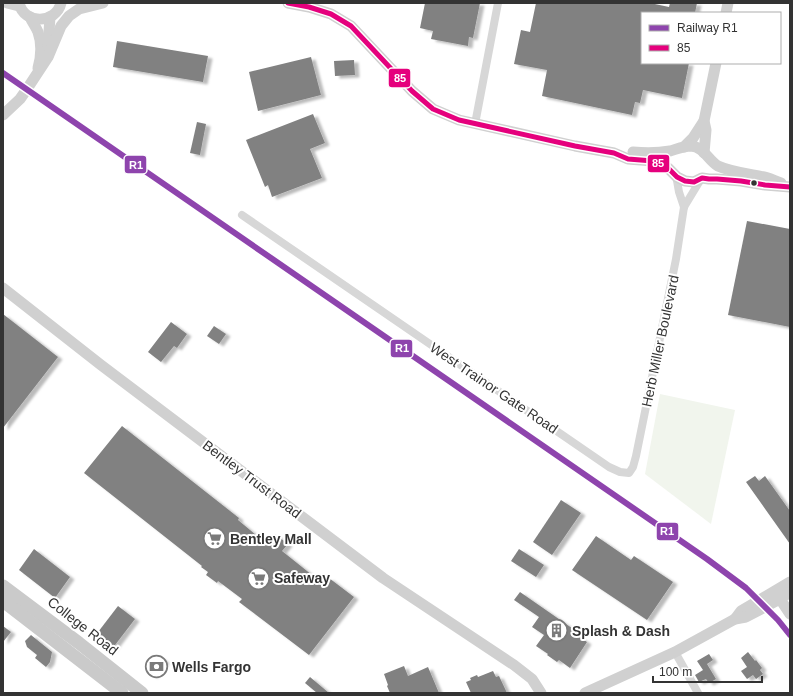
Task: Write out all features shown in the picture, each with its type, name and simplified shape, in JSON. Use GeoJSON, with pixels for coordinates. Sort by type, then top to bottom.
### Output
{"type":"FeatureCollection","features":[{"type":"Feature","properties":{"kind":"main road","name":"College Road"},"geometry":{"type":"LineString","coordinates":[[3,586],[142,693]]}},
{"type":"Feature","properties":{"kind":"main road","name":"College Road"},"geometry":{"type":"LineString","coordinates":[[3,601],[122,693]]}},
{"type":"Feature","properties":{"kind":"street"},"geometry":{"type":"LineString","coordinates":[[7,3],[19,5],[23,12],[36,20],[50,18],[63,4]]}},
{"type":"Feature","properties":{"kind":"street"},"geometry":{"type":"LineString","coordinates":[[3,115],[27,90],[48,57],[61,26],[69,16],[79,9],[104,3]]}},
{"type":"Feature","properties":{"kind":"street"},"geometry":{"type":"LineString","coordinates":[[288,3],[309,7],[331,14],[351,26],[412,91],[433,109],[460,120],[575,146],[614,153],[628,159],[653,161],[668,168],[681,180],[689,182],[694,182],[701,178],[790,187]]}},
{"type":"Feature","properties":{"kind":"street"},"geometry":{"type":"LineString","coordinates":[[475,124],[498,3]]}},
{"type":"Feature","properties":{"kind":"street"},"geometry":{"type":"LineString","coordinates":[[30,17],[38,31],[40,41],[40,60],[36,75]]}},
{"type":"Feature","properties":{"kind":"street"},"geometry":{"type":"LineString","coordinates":[[48,57],[48,32],[50,18]]}},
{"type":"Feature","properties":{"kind":"street","name":"Herb Miller Boulevard"},"geometry":{"type":"LineString","coordinates":[[684,207],[673,170],[672,161],[676,153],[693,138],[704,121],[716,64]]}},
{"type":"Feature","properties":{"kind":"street","name":"Herb Miller Boulevard"},"geometry":{"type":"LineString","coordinates":[[629,473],[633,467],[636,456],[662,332],[684,207],[701,178],[707,171],[708,166],[705,153],[706,130],[704,121]]}},
{"type":"Feature","properties":{"kind":"street"},"geometry":{"type":"LineString","coordinates":[[614,153],[626,151],[654,153],[692,146],[697,147],[712,161],[720,166],[741,173],[766,177],[790,187]]}},
{"type":"Feature","properties":{"kind":"street","name":"West Trainor Gate Road"},"geometry":{"type":"LineString","coordinates":[[242,215],[609,467],[620,472],[629,473]]}},
{"type":"Feature","properties":{"kind":"street","name":"Bentley Trust Road"},"geometry":{"type":"LineString","coordinates":[[3,288],[101,365],[383,578],[514,665],[532,679],[541,693]]}},
{"type":"Feature","properties":{"kind":"street"},"geometry":{"type":"LineString","coordinates":[[736,619],[741,610],[790,582]]}},
{"type":"Feature","properties":{"kind":"street"},"geometry":{"type":"LineString","coordinates":[[780,599],[782,593],[790,587]]}},
{"type":"Feature","properties":{"kind":"street"},"geometry":{"type":"LineString","coordinates":[[585,693],[674,652],[736,619],[746,617],[790,592]]}},
{"type":"Feature","properties":{"kind":"street"},"geometry":{"type":"LineString","coordinates":[[780,599],[790,614]]}},
{"type":"Feature","properties":{"kind":"street"},"geometry":{"type":"LineString","coordinates":[[674,652],[698,693]]}},
{"type":"Feature","properties":{"kind":"shaded area"},"geometry":{"type":"Polygon","coordinates":[[[660,394],[735,410],[711,524],[645,474],[660,394]]]}},
{"type":"Feature","properties":{"kind":"building"},"geometry":{"type":"Polygon","coordinates":[[[425,3],[480,3],[473,38],[469,37],[468,46],[431,39],[433,31],[420,28],[425,3]]]}},
{"type":"Feature","properties":{"kind":"building"},"geometry":{"type":"Polygon","coordinates":[[[536,3],[650,3],[669,7],[670,3],[697,3],[695,12],[641,12],[641,64],[689,64],[682,98],[643,90],[640,103],[635,102],[632,115],[542,96],[547,70],[514,64],[521,30],[530,32],[536,3]]]}},
{"type":"Feature","properties":{"kind":"building"},"geometry":{"type":"Polygon","coordinates":[[[117,41],[208,56],[203,82],[113,67],[117,41]]]}},
{"type":"Feature","properties":{"kind":"building"},"geometry":{"type":"Polygon","coordinates":[[[311,57],[321,95],[258,111],[249,72],[311,57]]]}},
{"type":"Feature","properties":{"kind":"building"},"geometry":{"type":"Polygon","coordinates":[[[354,60],[355,75],[335,76],[334,61],[354,60]]]}},
{"type":"Feature","properties":{"kind":"building"},"geometry":{"type":"Polygon","coordinates":[[[313,114],[325,143],[310,149],[322,178],[272,197],[268,185],[265,187],[246,140],[313,114]]]}},
{"type":"Feature","properties":{"kind":"building"},"geometry":{"type":"Polygon","coordinates":[[[197,122],[206,124],[200,155],[190,153],[197,122]]]}},
{"type":"Feature","properties":{"kind":"building"},"geometry":{"type":"Polygon","coordinates":[[[747,221],[790,229],[790,327],[728,315],[747,221]]]}},
{"type":"Feature","properties":{"kind":"building"},"geometry":{"type":"Polygon","coordinates":[[[3,314],[58,357],[3,428],[3,314]]]}},
{"type":"Feature","properties":{"kind":"building"},"geometry":{"type":"Polygon","coordinates":[[[171,322],[187,334],[177,348],[174,346],[161,362],[148,352],[171,322]]]}},
{"type":"Feature","properties":{"kind":"building"},"geometry":{"type":"Polygon","coordinates":[[[214,326],[226,334],[219,344],[207,336],[214,326]]]}},
{"type":"Feature","properties":{"kind":"building","name":"Bentley Mall"},"geometry":{"type":"Polygon","coordinates":[[[122,426],[239,518],[238,520],[267,544],[275,534],[288,544],[282,551],[319,582],[329,578],[354,597],[309,655],[239,602],[242,599],[218,581],[217,583],[206,575],[208,572],[201,567],[202,566],[84,473],[122,426]]]}},
{"type":"Feature","properties":{"kind":"building"},"geometry":{"type":"Polygon","coordinates":[[[755,476],[759,481],[765,476],[790,511],[790,544],[746,482],[755,476]]]}},
{"type":"Feature","properties":{"kind":"building"},"geometry":{"type":"Polygon","coordinates":[[[561,500],[581,513],[552,555],[533,542],[561,500]]]}},
{"type":"Feature","properties":{"kind":"building"},"geometry":{"type":"Polygon","coordinates":[[[596,536],[631,560],[634,556],[673,582],[647,620],[572,570],[596,536]]]}},
{"type":"Feature","properties":{"kind":"building"},"geometry":{"type":"Polygon","coordinates":[[[34,549],[70,577],[55,598],[19,570],[34,549]]]}},
{"type":"Feature","properties":{"kind":"building"},"geometry":{"type":"Polygon","coordinates":[[[519,549],[544,565],[536,577],[511,561],[519,549]]]}},
{"type":"Feature","properties":{"kind":"building","name":"Splash & Dash"},"geometry":{"type":"Polygon","coordinates":[[[520,592],[579,633],[577,635],[587,642],[570,668],[559,660],[557,662],[536,646],[544,635],[532,627],[539,617],[514,600],[520,592]]]}},
{"type":"Feature","properties":{"kind":"building"},"geometry":{"type":"Polygon","coordinates":[[[118,606],[135,619],[112,649],[95,636],[118,606]]]}},
{"type":"Feature","properties":{"kind":"building"},"geometry":{"type":"Polygon","coordinates":[[[3,626],[11,632],[3,642],[3,626]]]}},
{"type":"Feature","properties":{"kind":"building"},"geometry":{"type":"Polygon","coordinates":[[[31,635],[52,652],[50,662],[46,667],[35,658],[37,655],[27,647],[25,641],[31,635]]]}},
{"type":"Feature","properties":{"kind":"building"},"geometry":{"type":"Polygon","coordinates":[[[748,652],[762,668],[760,670],[763,674],[756,679],[753,675],[747,679],[741,671],[747,667],[741,658],[748,652]]]}},
{"type":"Feature","properties":{"kind":"building"},"geometry":{"type":"Polygon","coordinates":[[[709,654],[713,660],[707,664],[716,679],[709,683],[706,679],[699,682],[695,675],[703,670],[697,661],[709,654]]]}},
{"type":"Feature","properties":{"kind":"building"},"geometry":{"type":"Polygon","coordinates":[[[160,657],[165,661],[153,676],[148,671],[160,657]]]}},
{"type":"Feature","properties":{"kind":"building"},"geometry":{"type":"Polygon","coordinates":[[[404,666],[408,676],[428,667],[439,693],[390,693],[384,674],[404,666]]]}},
{"type":"Feature","properties":{"kind":"building"},"geometry":{"type":"Polygon","coordinates":[[[493,671],[496,677],[499,676],[507,693],[471,693],[466,682],[471,680],[470,678],[477,675],[478,677],[493,671]]]}},
{"type":"Feature","properties":{"kind":"building"},"geometry":{"type":"Polygon","coordinates":[[[310,677],[329,693],[317,693],[305,683],[310,677]]]}},
{"type":"Feature","properties":{"kind":"rail line","name":"R1"},"geometry":{"type":"LineString","coordinates":[[3,73],[707,559],[746,588],[778,620],[790,635]]}},
{"type":"Feature","properties":{"kind":"transit line","name":"85"},"geometry":{"type":"LineString","coordinates":[[288,3],[309,7],[331,14],[351,26],[412,91],[433,109],[459,120],[575,146],[614,153],[628,159],[653,161],[668,168],[677,177],[685,181],[694,182],[702,178],[790,187]]}},
{"type":"Feature","properties":{"kind":"place","name":"Bentley Mall"},"geometry":{"type":"Point","coordinates":[214,539]}},
{"type":"Feature","properties":{"kind":"place","name":"Safeway"},"geometry":{"type":"Point","coordinates":[258,578]}},
{"type":"Feature","properties":{"kind":"place","name":"Splash & Dash"},"geometry":{"type":"Point","coordinates":[557,631]}},
{"type":"Feature","properties":{"kind":"place","name":"Wells Fargo"},"geometry":{"type":"Point","coordinates":[156,667]}}]}
